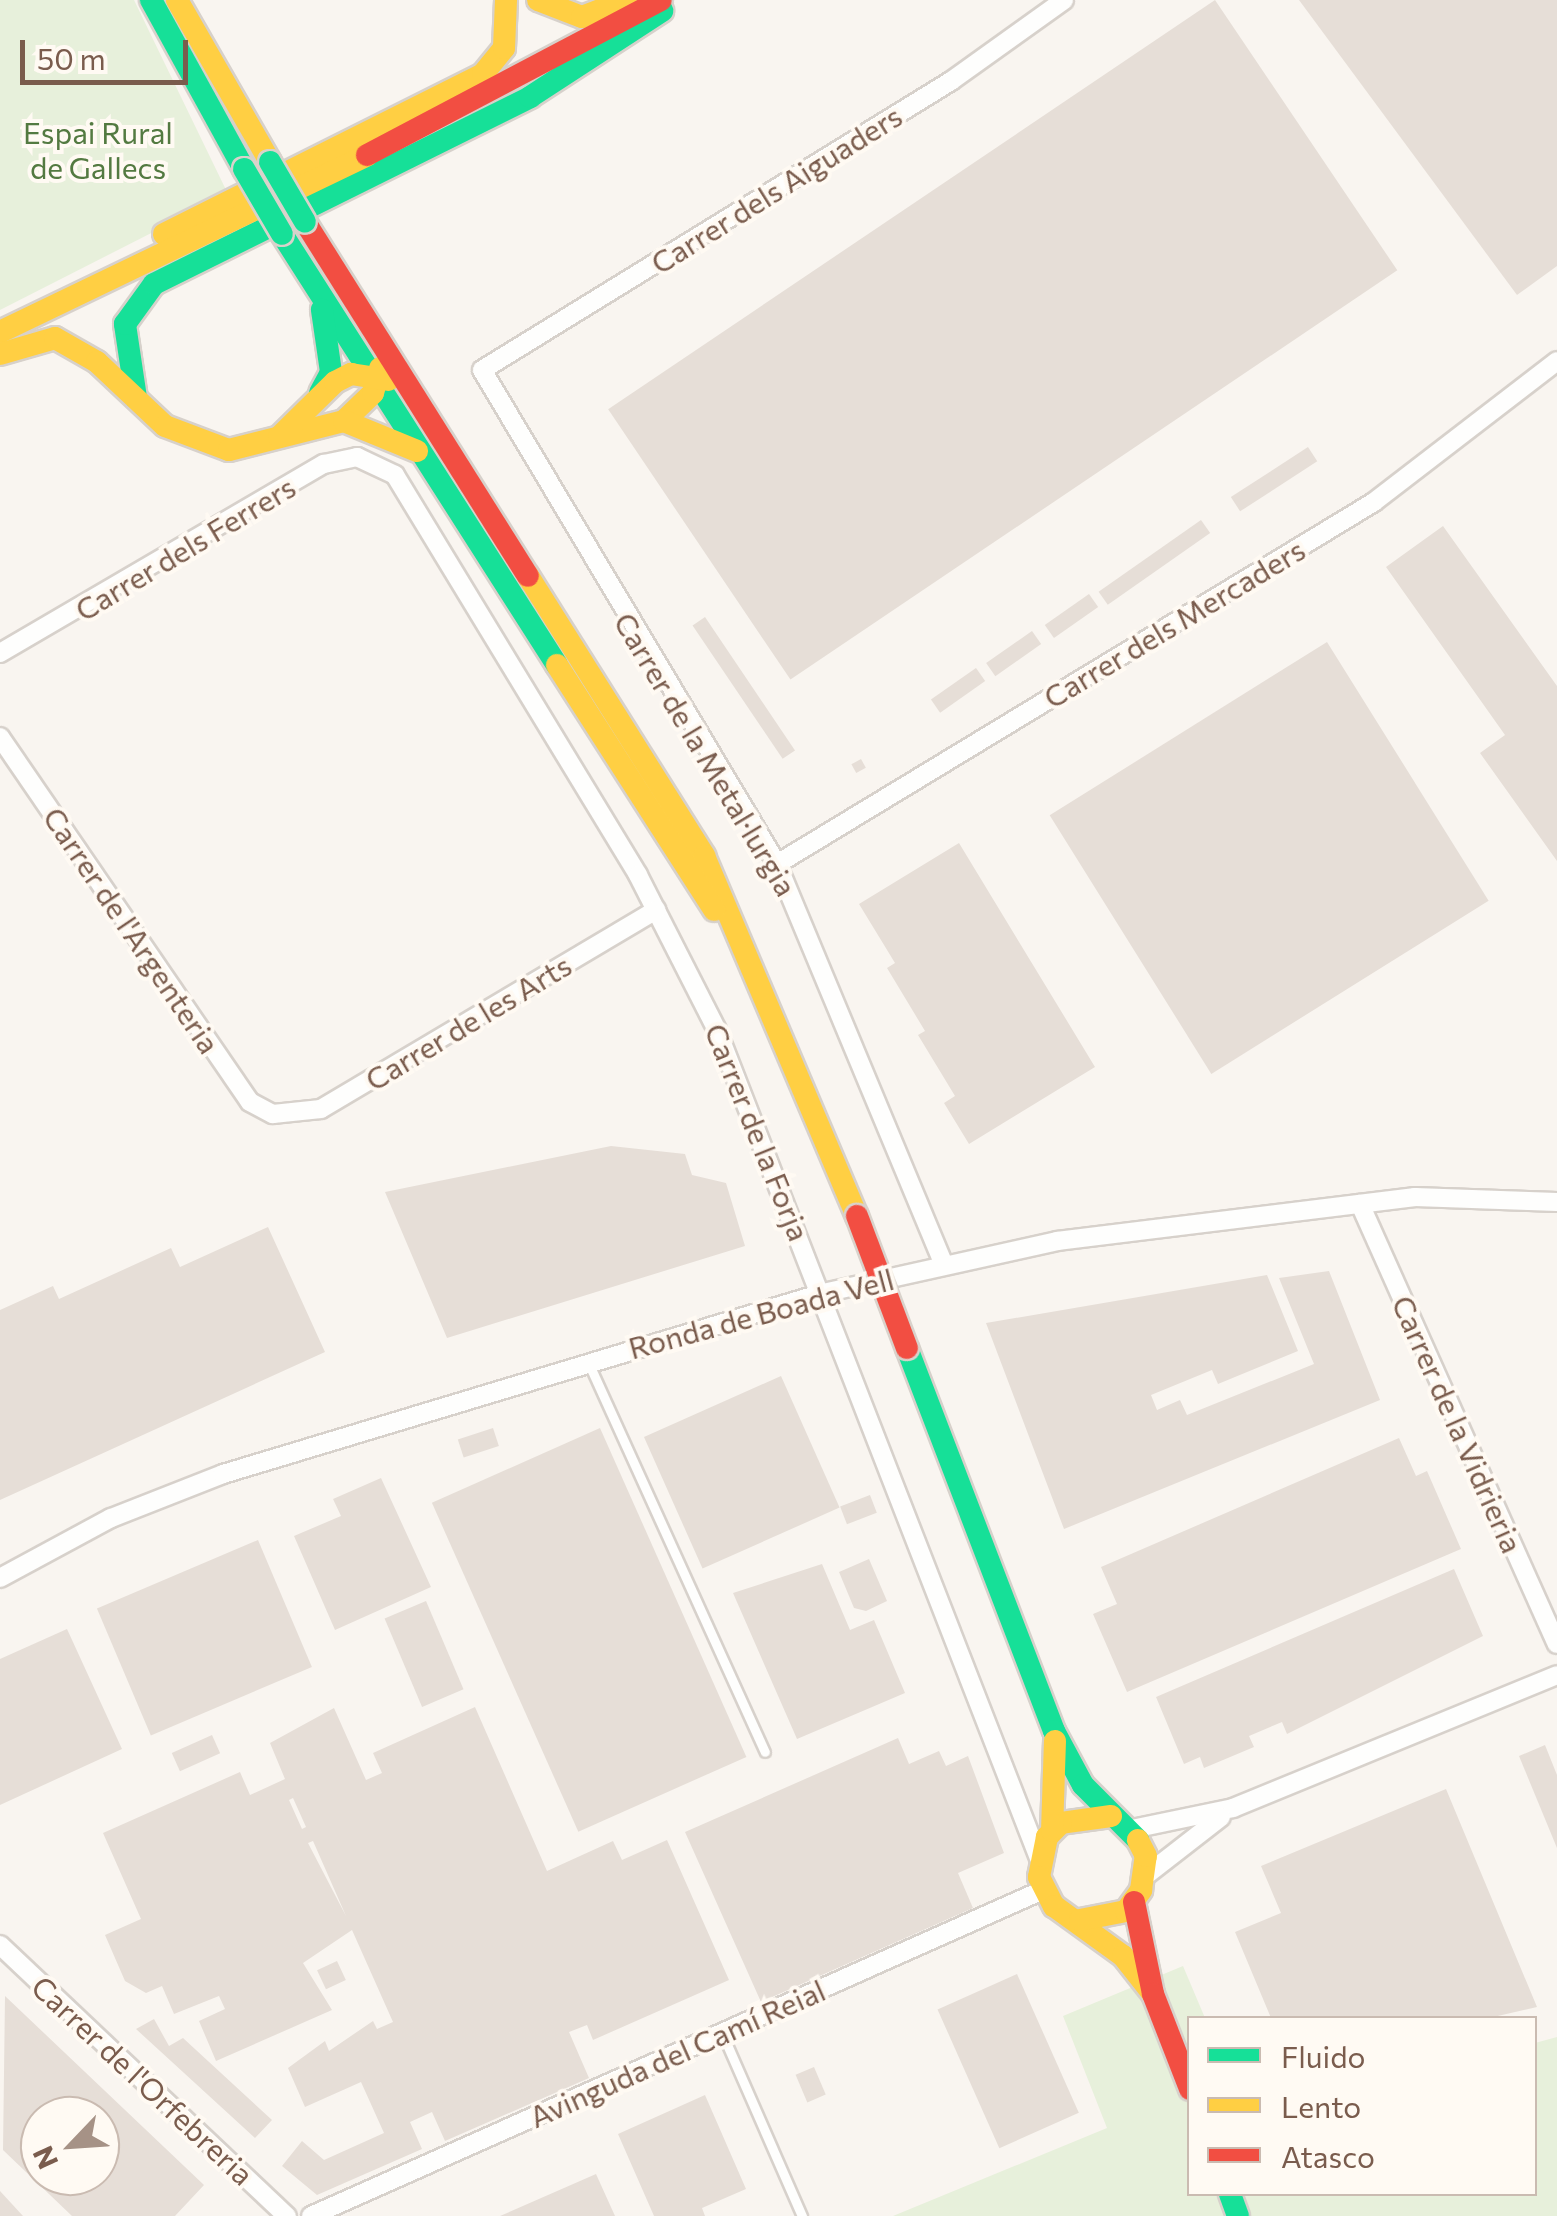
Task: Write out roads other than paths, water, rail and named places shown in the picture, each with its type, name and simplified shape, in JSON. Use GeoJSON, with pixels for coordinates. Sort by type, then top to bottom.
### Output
{"type":"FeatureCollection","features":[{"type":"Feature","properties":{"kind":"main road"},"geometry":{"type":"LineString","coordinates":[[150,0],[306,273],[377,376],[779,1017]]}},
{"type":"Feature","properties":{"kind":"main road"},"geometry":{"type":"LineString","coordinates":[[177,0],[368,329],[660,779],[779,1017],[1054,1731],[1122,1822],[1145,1876],[1134,1902],[1116,1916],[1080,1920]]}},
{"type":"Feature","properties":{"kind":"main road"},"geometry":{"type":"LineString","coordinates":[[190,0],[213,60]]}},
{"type":"Feature","properties":{"kind":"main road"},"geometry":{"type":"LineString","coordinates":[[0,316],[453,93],[504,48],[506,0]]}},
{"type":"Feature","properties":{"kind":"main road"},"geometry":{"type":"LineString","coordinates":[[538,0],[582,17],[626,0]]}},
{"type":"Feature","properties":{"kind":"main road"},"geometry":{"type":"LineString","coordinates":[[0,332],[524,78],[661,0]]}},
{"type":"Feature","properties":{"kind":"main road"},"geometry":{"type":"LineString","coordinates":[[136,398],[125,324],[154,284],[590,64],[652,25],[671,0]]}},
{"type":"Feature","properties":{"kind":"main road"},"geometry":{"type":"LineString","coordinates":[[279,437],[320,393],[331,372],[330,328],[306,273]]}},
{"type":"Feature","properties":{"kind":"main road"},"geometry":{"type":"LineString","coordinates":[[344,421],[377,376],[368,329]]}},
{"type":"Feature","properties":{"kind":"main road"},"geometry":{"type":"LineString","coordinates":[[0,354],[55,338],[208,447],[279,437],[344,421],[371,425],[427,456]]}},
{"type":"Feature","properties":{"kind":"main road"},"geometry":{"type":"LineString","coordinates":[[320,393],[351,374],[377,376],[406,390]]}},
{"type":"Feature","properties":{"kind":"main road"},"geometry":{"type":"LineString","coordinates":[[1054,1731],[1052,1831],[1039,1858],[1043,1890],[1080,1920],[1153,1994]]}},
{"type":"Feature","properties":{"kind":"main road"},"geometry":{"type":"LineString","coordinates":[[1052,1831],[1077,1815],[1122,1822]]}},
{"type":"Feature","properties":{"kind":"main road"},"geometry":{"type":"LineString","coordinates":[[1134,1902],[1153,1994],[1187,2081]]}},
{"type":"Feature","properties":{"kind":"street","name":"Carrer dels Aiguaders"},"geometry":{"type":"LineString","coordinates":[[482,370],[951,81],[1064,0]]}},
{"type":"Feature","properties":{"kind":"street","name":"Carrer dels Mercaders"},"geometry":{"type":"LineString","coordinates":[[777,864],[1374,502],[1557,361]]}},
{"type":"Feature","properties":{"kind":"street","name":"Carrer de la Metal·lurgia"},"geometry":{"type":"LineString","coordinates":[[482,370],[777,864],[944,1265]]}},
{"type":"Feature","properties":{"kind":"street","name":"Carrer dels Ferrers"},"geometry":{"type":"LineString","coordinates":[[0,652],[324,464],[374,460]]}},
{"type":"Feature","properties":{"kind":"street","name":"Carrer de la Forja"},"geometry":{"type":"LineString","coordinates":[[374,460],[415,499],[656,910],[717,1030],[823,1293],[1039,1858]]}},
{"type":"Feature","properties":{"kind":"street","name":"Carrer de l'Argenteria"},"geometry":{"type":"LineString","coordinates":[[0,738],[250,1102],[273,1114]]}},
{"type":"Feature","properties":{"kind":"street","name":"Carrer de les Arts"},"geometry":{"type":"LineString","coordinates":[[273,1114],[321,1110],[656,910]]}},
{"type":"Feature","properties":{"kind":"street","name":"Ronda de Boada Vell"},"geometry":{"type":"LineString","coordinates":[[0,1578],[111,1518],[223,1474],[588,1360],[823,1293],[1057,1241],[1471,1194],[1557,1202]]}},
{"type":"Feature","properties":{"kind":"street","name":"Carrer de la Vidrieria"},"geometry":{"type":"LineString","coordinates":[[1360,1204],[1557,1644]]}},
{"type":"Feature","properties":{"kind":"street"},"geometry":{"type":"LineString","coordinates":[[1122,1822],[1233,1808],[1557,1675]]}},
{"type":"Feature","properties":{"kind":"street"},"geometry":{"type":"LineString","coordinates":[[1145,1876],[1233,1808]]}},
{"type":"Feature","properties":{"kind":"street","name":"Avinguda del Camí Reial"},"geometry":{"type":"LineString","coordinates":[[311,2216],[1043,1890]]}},
{"type":"Feature","properties":{"kind":"street","name":"Carrer de l'Orfebreria"},"geometry":{"type":"LineString","coordinates":[[0,1944],[287,2216]]}},
{"type":"Feature","properties":{"kind":"lane"},"geometry":{"type":"LineString","coordinates":[[588,1360],[764,1752]]}},
{"type":"Feature","properties":{"kind":"lane"},"geometry":{"type":"LineString","coordinates":[[722,2033],[802,2216]]}},
{"type":"Feature","properties":{"kind":"park label","name":"Espai Rural de Gallecs"},"geometry":{"type":"Point","coordinates":[98,149]}}]}
